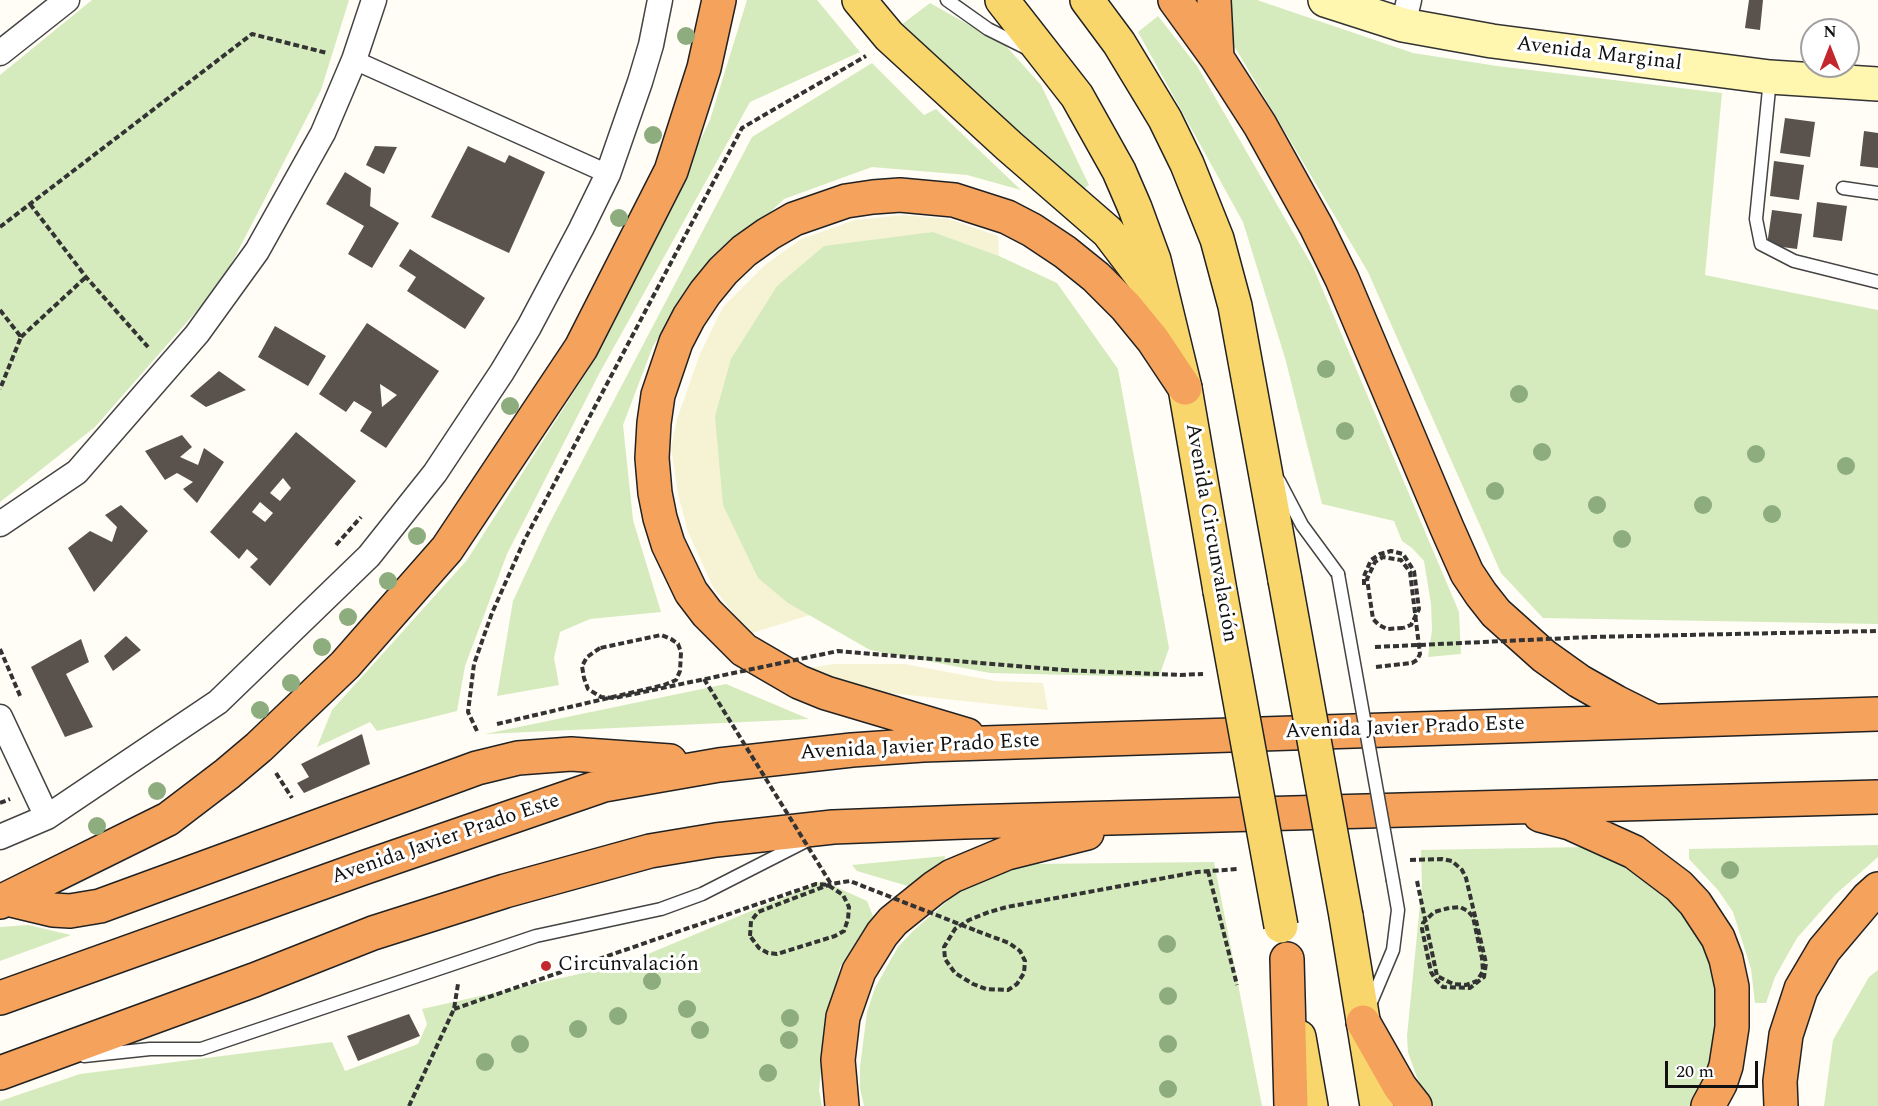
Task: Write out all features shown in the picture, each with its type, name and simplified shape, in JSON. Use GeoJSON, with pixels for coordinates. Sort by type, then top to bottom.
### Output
{"type":"FeatureCollection","features":[{"type":"Feature","properties":{"kind":"highway"},"geometry":{"type":"LineString","coordinates":[[3,900],[168,819],[226,774],[259,747],[345,665],[447,549],[581,348],[671,171],[704,68],[719,0]]}},
{"type":"Feature","properties":{"kind":"highway"},"geometry":{"type":"LineString","coordinates":[[1175,0],[1217,58],[1283,165],[1321,237],[1342,279],[1467,573],[1480,594],[1504,620],[1544,656],[1579,681],[1654,721]]}},
{"type":"Feature","properties":{"kind":"highway"},"geometry":{"type":"LineString","coordinates":[[1214,0],[1217,58]]}},
{"type":"Feature","properties":{"kind":"highway"},"geometry":{"type":"LineString","coordinates":[[995,743],[826,693],[799,682],[744,650],[706,613],[691,592],[671,552],[660,518],[652,458],[658,395],[669,359],[684,325],[723,271],[752,245],[794,219],[846,201],[900,195],[927,196],[954,200],[1007,217],[1065,252],[1096,277],[1126,307],[1153,340],[1185,388]]}},
{"type":"Feature","properties":{"kind":"highway"},"geometry":{"type":"LineString","coordinates":[[1842,715],[1878,705]]}},
{"type":"Feature","properties":{"kind":"highway","name":"Avenida Javier Prado Este"},"geometry":{"type":"LineString","coordinates":[[0,998],[604,785],[719,765],[852,750],[995,743],[1878,714]]}},
{"type":"Feature","properties":{"kind":"highway"},"geometry":{"type":"LineString","coordinates":[[3,900],[53,910],[70,911],[100,906],[477,768],[518,758],[571,754],[719,765]]}},
{"type":"Feature","properties":{"kind":"highway"},"geometry":{"type":"LineString","coordinates":[[0,1073],[255,980],[374,933],[505,891],[650,851],[716,840],[833,827],[1878,797]]}},
{"type":"Feature","properties":{"kind":"highway"},"geometry":{"type":"LineString","coordinates":[[1506,807],[1569,823],[1634,852],[1679,886],[1708,922],[1718,938],[1726,959],[1733,1006],[1726,1066],[1720,1084],[1708,1106]]}},
{"type":"Feature","properties":{"kind":"highway"},"geometry":{"type":"LineString","coordinates":[[842,1106],[838,1060],[843,1017],[859,970],[893,921],[952,876],[1007,853],[1045,842],[1163,817]]}},
{"type":"Feature","properties":{"kind":"highway"},"geometry":{"type":"LineString","coordinates":[[1781,1106],[1780,1081],[1786,1035],[1801,989],[1824,950],[1868,898],[1878,890]]}},
{"type":"Feature","properties":{"kind":"highway"},"geometry":{"type":"LineString","coordinates":[[1287,959],[1291,1106]]}},
{"type":"Feature","properties":{"kind":"highway"},"geometry":{"type":"LineString","coordinates":[[1363,1022],[1396,1080],[1415,1106]]}},
{"type":"Feature","properties":{"kind":"main road"},"geometry":{"type":"LineString","coordinates":[[859,0],[889,36],[1009,146],[1108,232],[1167,310]]}},
{"type":"Feature","properties":{"kind":"main road","name":"Avenida Circunvalación"},"geometry":{"type":"LineString","coordinates":[[1002,0],[1077,96],[1119,171],[1154,260],[1185,388],[1311,1106]]}},
{"type":"Feature","properties":{"kind":"main road"},"geometry":{"type":"LineString","coordinates":[[1087,0],[1119,43],[1165,119],[1206,211],[1226,268],[1235,306],[1346,916],[1377,1106]]}},
{"type":"Feature","properties":{"kind":"main road","name":"Avenida Marginal"},"geometry":{"type":"LineString","coordinates":[[1325,0],[1406,13],[1492,42],[1770,77],[1878,84]]}},
{"type":"Feature","properties":{"kind":"street"},"geometry":{"type":"LineString","coordinates":[[0,53],[67,0]]}},
{"type":"Feature","properties":{"kind":"street"},"geometry":{"type":"LineString","coordinates":[[0,524],[77,472],[197,334],[256,251],[323,133],[354,60],[374,0]]}},
{"type":"Feature","properties":{"kind":"street"},"geometry":{"type":"LineString","coordinates":[[0,837],[46,817],[218,702],[369,556],[435,473],[502,372],[554,282],[608,174],[640,82],[651,45],[660,0]]}},
{"type":"Feature","properties":{"kind":"street"},"geometry":{"type":"LineString","coordinates":[[354,60],[608,174]]}},
{"type":"Feature","properties":{"kind":"street"},"geometry":{"type":"LineString","coordinates":[[0,717],[46,817]]}},
{"type":"Feature","properties":{"kind":"lane"},"geometry":{"type":"LineString","coordinates":[[947,0],[988,28],[1050,60]]}},
{"type":"Feature","properties":{"kind":"lane"},"geometry":{"type":"LineString","coordinates":[[1770,77],[1756,219],[1761,244],[1794,261],[1878,282]]}},
{"type":"Feature","properties":{"kind":"lane"},"geometry":{"type":"LineString","coordinates":[[1843,188],[1878,193]]}},
{"type":"Feature","properties":{"kind":"lane"},"geometry":{"type":"LineString","coordinates":[[1260,447],[1302,525],[1338,574],[1398,910],[1393,950],[1363,1022]]}},
{"type":"Feature","properties":{"kind":"lane"},"geometry":{"type":"LineString","coordinates":[[32,1062],[150,1049],[201,1048],[536,936],[661,909],[702,894],[833,827]]}},
{"type":"Feature","properties":{"kind":"path"},"geometry":{"type":"LineString","coordinates":[[0,227],[252,34],[354,60]]}},
{"type":"Feature","properties":{"kind":"path"},"geometry":{"type":"LineString","coordinates":[[30,204],[86,277],[168,369]]}},
{"type":"Feature","properties":{"kind":"path"},"geometry":{"type":"LineString","coordinates":[[0,389],[21,336],[86,277]]}},
{"type":"Feature","properties":{"kind":"path"},"geometry":{"type":"LineString","coordinates":[[0,310],[21,336]]}},
{"type":"Feature","properties":{"kind":"path"},"geometry":{"type":"LineString","coordinates":[[333,549],[362,516]]}},
{"type":"Feature","properties":{"kind":"path"},"geometry":{"type":"LineString","coordinates":[[1371,623],[1364,588],[1364,576],[1371,560],[1390,551],[1403,554],[1414,571],[1419,609],[1416,618],[1411,625],[1388,629],[1373,619],[1367,579],[1375,562],[1383,557],[1401,560],[1410,572],[1415,611],[1416,622],[1419,654],[1417,660],[1412,663],[1390,666]]}},
{"type":"Feature","properties":{"kind":"path"},"geometry":{"type":"LineString","coordinates":[[1375,646],[1591,637],[1878,631]]}},
{"type":"Feature","properties":{"kind":"path"},"geometry":{"type":"LineString","coordinates":[[497,724],[606,699],[616,696],[645,690],[676,680],[680,671],[681,652],[678,644],[661,635],[600,648],[587,657],[582,666],[588,689],[601,697],[608,698],[615,698],[838,651],[1063,670],[1180,675]]}},
{"type":"Feature","properties":{"kind":"path"},"geometry":{"type":"LineString","coordinates":[[704,679],[831,884]]}},
{"type":"Feature","properties":{"kind":"path"},"geometry":{"type":"LineString","coordinates":[[3,795],[5,801]]}},
{"type":"Feature","properties":{"kind":"path"},"geometry":{"type":"LineString","coordinates":[[1421,905],[1424,918],[1427,930],[1437,976],[1453,984],[1466,985],[1477,981],[1483,971],[1473,917],[1460,907],[1439,910],[1428,918],[1423,924],[1422,929],[1431,972],[1435,979],[1443,987],[1470,988],[1475,985],[1484,977],[1486,963],[1466,878],[1462,870],[1452,861],[1423,859]]}},
{"type":"Feature","properties":{"kind":"path"},"geometry":{"type":"LineString","coordinates":[[1208,871],[1238,985]]}},
{"type":"Feature","properties":{"kind":"path"},"geometry":{"type":"LineString","coordinates":[[454,1009],[816,884],[828,885],[836,890],[843,895],[849,908],[844,931],[835,936],[777,954],[768,953],[759,948],[750,936],[751,921],[758,912],[766,908],[810,892],[820,888],[831,884],[850,881],[956,922],[966,927],[1009,943],[1020,951],[1025,961],[1024,973],[1017,984],[1008,990],[998,991],[973,984],[955,973],[945,959],[944,947],[955,929],[962,925],[969,920],[989,912],[1197,872]]}},
{"type":"Feature","properties":{"kind":"path"},"geometry":{"type":"LineString","coordinates":[[409,1106],[454,1009],[457,995],[458,962]]}},
{"type":"Feature","properties":{"kind":"shaded area"},"geometry":{"type":"Polygon","coordinates":[[[903,215],[949,219],[998,236],[999,256],[933,232],[780,595],[810,615],[749,634],[713,587],[688,532],[678,494],[671,448],[677,419],[700,354],[723,307],[765,265],[801,239],[855,220],[903,215]]]}},
{"type":"Feature","properties":{"kind":"shaded area"},"geometry":{"type":"Polygon","coordinates":[[[833,664],[905,664],[995,681],[1043,683],[1048,710],[889,693],[842,682],[809,668],[833,664]]]}},
{"type":"Feature","properties":{"kind":"green space"},"geometry":{"type":"Polygon","coordinates":[[[92,0],[349,0],[321,90],[222,282],[95,427],[0,502],[0,75],[92,0]]]}},
{"type":"Feature","properties":{"kind":"green space"},"geometry":{"type":"Polygon","coordinates":[[[747,0],[817,0],[860,52],[750,102],[599,374],[507,554],[465,666],[457,711],[377,731],[370,722],[317,747],[332,710],[467,560],[588,370],[710,120],[747,0]]]}},
{"type":"Feature","properties":{"kind":"green space"},"geometry":{"type":"Polygon","coordinates":[[[1200,0],[1257,0],[1413,53],[1497,66],[1722,93],[1705,275],[1878,310],[1878,624],[1543,618],[1501,573],[1368,272],[1236,49],[1200,0]]]}},
{"type":"Feature","properties":{"kind":"green space"},"geometry":{"type":"Polygon","coordinates":[[[930,3],[1005,45],[1041,85],[1089,185],[1081,192],[901,25],[930,3]]]}},
{"type":"Feature","properties":{"kind":"green space"},"geometry":{"type":"Polygon","coordinates":[[[1158,16],[1197,66],[1313,267],[1459,612],[1461,654],[1428,657],[1432,630],[1431,604],[1424,561],[1402,541],[1394,521],[1322,504],[1285,358],[1243,222],[1138,32],[1158,16]]]}},
{"type":"Feature","properties":{"kind":"green space"},"geometry":{"type":"Polygon","coordinates":[[[872,63],[924,115],[936,109],[1021,190],[967,175],[872,167],[784,199],[696,283],[653,346],[623,425],[633,520],[661,612],[590,619],[560,632],[554,658],[559,685],[497,696],[513,601],[547,528],[752,137],[872,63]]]}},
{"type":"Feature","properties":{"kind":"green space"},"geometry":{"type":"Polygon","coordinates":[[[933,232],[999,256],[1057,283],[1118,369],[1169,648],[1159,677],[990,673],[870,650],[788,603],[758,578],[723,505],[715,416],[731,359],[777,286],[824,246],[933,232]]]}},
{"type":"Feature","properties":{"kind":"green space"},"geometry":{"type":"Polygon","coordinates":[[[726,684],[809,719],[485,734],[726,684]]]}},
{"type":"Feature","properties":{"kind":"green space"},"geometry":{"type":"Polygon","coordinates":[[[1878,845],[1878,857],[1836,894],[1797,938],[1775,977],[1766,1003],[1755,1003],[1751,969],[1733,912],[1718,890],[1689,859],[1689,849],[1878,845]]]}},
{"type":"Feature","properties":{"kind":"green space"},"geometry":{"type":"Polygon","coordinates":[[[1584,847],[1607,852],[1660,884],[1702,940],[1713,977],[1717,1011],[1714,1054],[1697,1098],[1691,1106],[1434,1106],[1416,1075],[1408,1052],[1407,1036],[1422,884],[1421,850],[1584,847]]]}},
{"type":"Feature","properties":{"kind":"green space"},"geometry":{"type":"Polygon","coordinates":[[[945,856],[944,864],[927,873],[911,887],[857,871],[852,865],[945,856]]]}},
{"type":"Feature","properties":{"kind":"green space"},"geometry":{"type":"Polygon","coordinates":[[[1214,862],[1262,1106],[864,1106],[860,1088],[860,1067],[867,1012],[875,988],[898,947],[952,897],[976,881],[1032,864],[1214,862]]]}},
{"type":"Feature","properties":{"kind":"green space"},"geometry":{"type":"Polygon","coordinates":[[[823,881],[867,901],[873,916],[840,967],[824,1042],[819,1090],[822,1106],[0,1106],[0,1101],[80,1074],[332,1042],[345,1071],[418,1044],[427,1024],[422,1009],[624,964],[823,881]]]}},
{"type":"Feature","properties":{"kind":"green space"},"geometry":{"type":"Polygon","coordinates":[[[28,925],[71,935],[0,961],[0,927],[28,925]]]}},
{"type":"Feature","properties":{"kind":"green space"},"geometry":{"type":"Polygon","coordinates":[[[1878,970],[1878,1106],[1824,1106],[1833,1040],[1869,977],[1878,970]]]}},
{"type":"Feature","properties":{"kind":"building"},"geometry":{"type":"Polygon","coordinates":[[[1749,0],[1763,0],[1760,30],[1745,28],[1749,0]]]}},
{"type":"Feature","properties":{"kind":"building"},"geometry":{"type":"Polygon","coordinates":[[[1785,118],[1815,122],[1810,157],[1780,153],[1785,118]]]}},
{"type":"Feature","properties":{"kind":"building"},"geometry":{"type":"Polygon","coordinates":[[[1864,131],[1878,133],[1878,168],[1860,166],[1864,131]]]}},
{"type":"Feature","properties":{"kind":"building"},"geometry":{"type":"Polygon","coordinates":[[[375,146],[397,147],[384,174],[366,165],[375,146]]]}},
{"type":"Feature","properties":{"kind":"building"},"geometry":{"type":"Polygon","coordinates":[[[468,146],[505,163],[509,155],[545,172],[509,253],[431,217],[468,146]]]}},
{"type":"Feature","properties":{"kind":"building"},"geometry":{"type":"Polygon","coordinates":[[[1774,161],[1804,165],[1799,200],[1770,196],[1774,161]]]}},
{"type":"Feature","properties":{"kind":"building"},"geometry":{"type":"Polygon","coordinates":[[[345,172],[371,188],[370,206],[399,223],[372,268],[348,254],[364,226],[326,204],[345,172]]]}},
{"type":"Feature","properties":{"kind":"building"},"geometry":{"type":"Polygon","coordinates":[[[1817,202],[1847,206],[1842,241],[1813,237],[1817,202]]]}},
{"type":"Feature","properties":{"kind":"building"},"geometry":{"type":"Polygon","coordinates":[[[1772,210],[1802,214],[1797,249],[1767,245],[1772,210]]]}},
{"type":"Feature","properties":{"kind":"building"},"geometry":{"type":"Polygon","coordinates":[[[410,249],[485,298],[465,329],[407,291],[416,277],[399,266],[410,249]]]}},
{"type":"Feature","properties":{"kind":"building"},"geometry":{"type":"Polygon","coordinates":[[[367,323],[439,371],[386,448],[360,431],[372,412],[354,401],[346,412],[319,394],[367,323]],[[380,384],[382,407],[397,395],[380,384]]]}},
{"type":"Feature","properties":{"kind":"building"},"geometry":{"type":"Polygon","coordinates":[[[275,326],[326,356],[308,386],[258,357],[275,326]]]}},
{"type":"Feature","properties":{"kind":"building"},"geometry":{"type":"Polygon","coordinates":[[[219,371],[246,390],[206,407],[190,396],[219,371]]]}},
{"type":"Feature","properties":{"kind":"building"},"geometry":{"type":"Polygon","coordinates":[[[296,432],[356,481],[270,586],[250,567],[258,559],[247,549],[239,559],[210,532],[296,432]],[[283,478],[270,493],[280,501],[291,488],[283,478]],[[260,502],[252,512],[265,522],[273,513],[260,502]]]}},
{"type":"Feature","properties":{"kind":"building"},"geometry":{"type":"Polygon","coordinates":[[[182,435],[192,447],[180,457],[198,465],[204,448],[224,462],[197,503],[183,489],[193,482],[177,473],[165,480],[145,451],[182,435]]]}},
{"type":"Feature","properties":{"kind":"building"},"geometry":{"type":"Polygon","coordinates":[[[121,505],[148,531],[94,592],[68,548],[90,531],[112,542],[117,527],[105,515],[121,505]]]}},
{"type":"Feature","properties":{"kind":"building"},"geometry":{"type":"Polygon","coordinates":[[[126,636],[141,650],[113,671],[104,656],[126,636]]]}},
{"type":"Feature","properties":{"kind":"building"},"geometry":{"type":"Polygon","coordinates":[[[81,639],[89,662],[66,674],[93,727],[65,737],[31,667],[81,639]]]}},
{"type":"Feature","properties":{"kind":"building"},"geometry":{"type":"Polygon","coordinates":[[[362,734],[370,764],[304,793],[297,783],[309,777],[301,764],[362,734]]]}},
{"type":"Feature","properties":{"kind":"building"},"geometry":{"type":"Polygon","coordinates":[[[409,1014],[420,1036],[358,1061],[347,1036],[409,1014]]]}},
{"type":"Feature","properties":{"kind":"place","name":"Circunvalación"},"geometry":{"type":"Point","coordinates":[546,966]}}]}
